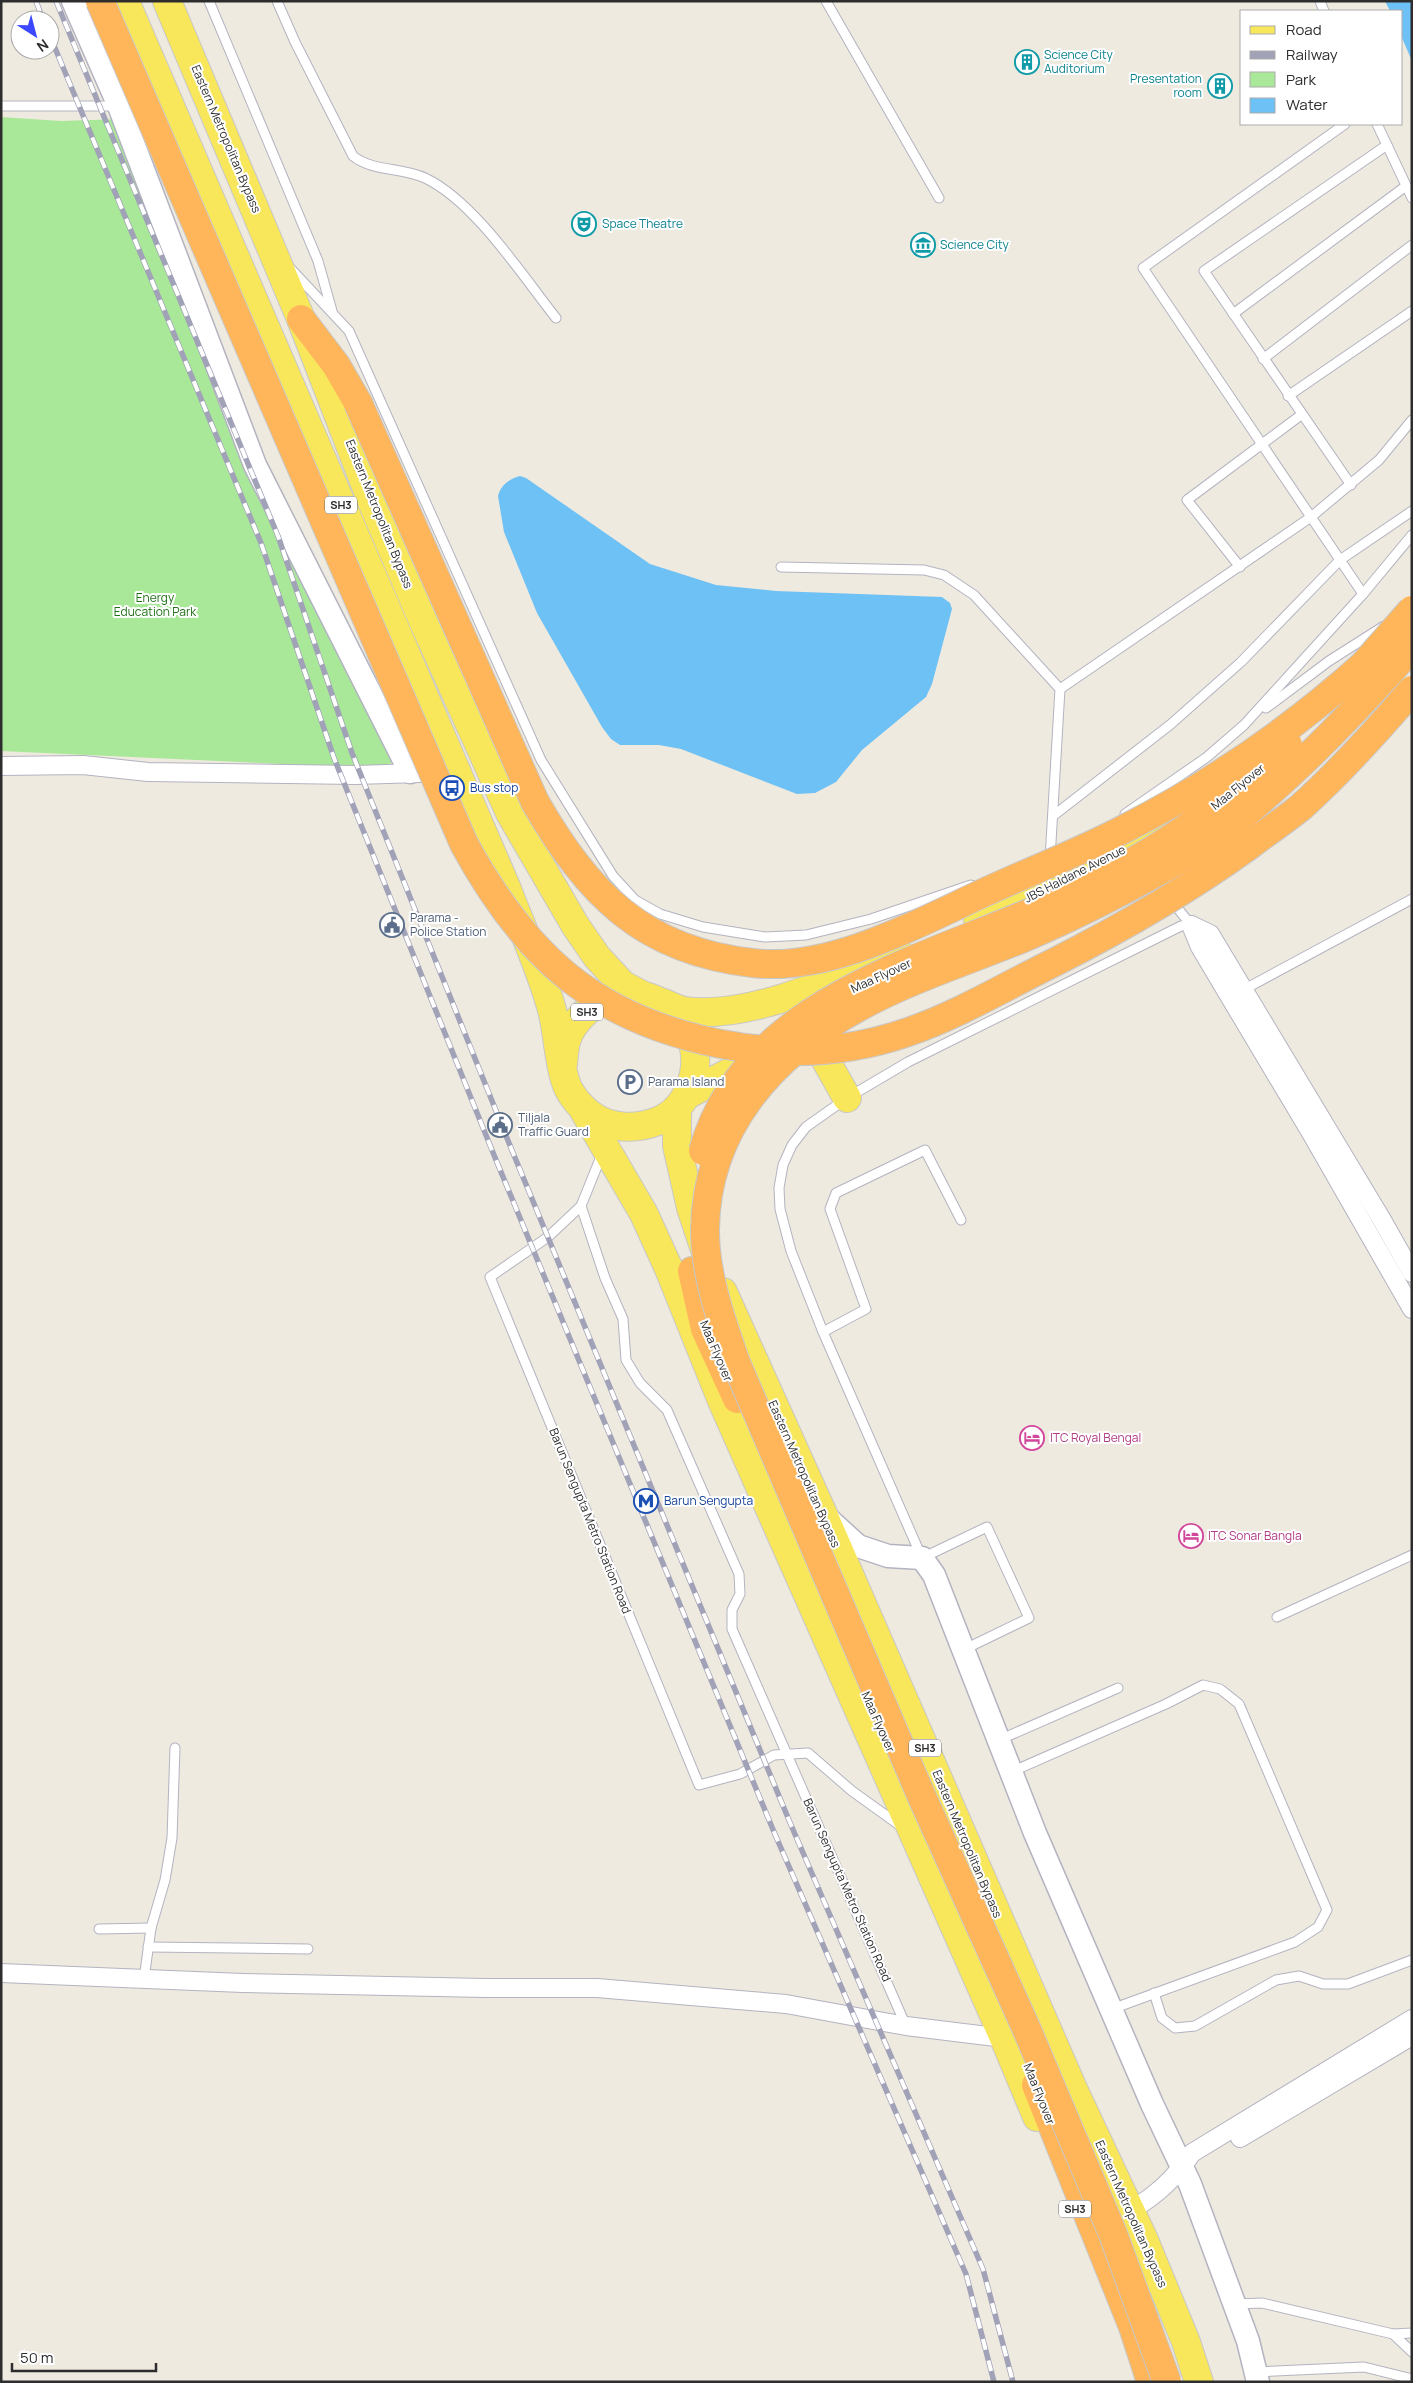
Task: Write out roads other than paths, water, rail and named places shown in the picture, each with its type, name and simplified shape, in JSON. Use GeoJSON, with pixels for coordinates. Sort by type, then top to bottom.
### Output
{"type":"FeatureCollection","features":[{"type":"Feature","properties":{"kind":"highway"},"geometry":{"type":"LineString","coordinates":[[100,1],[464,844],[499,903],[532,943],[557,968],[613,1008],[675,1034],[742,1048],[775,1051],[819,1051],[865,1044],[908,1032],[972,1003],[1095,942],[1200,880],[1300,808],[1374,734],[1412,690]]}},
{"type":"Feature","properties":{"kind":"highway"},"geometry":{"type":"LineString","coordinates":[[301,318],[336,365],[358,403],[535,802],[553,834],[580,872],[627,918],[671,943],[702,953],[756,964],[809,960],[867,943],[916,924],[1126,828],[1172,803],[1219,775],[1297,721],[1366,663]]}},
{"type":"Feature","properties":{"kind":"highway","name":"Maa Flyover"},"geometry":{"type":"LineString","coordinates":[[1151,2382],[1133,2328],[1025,2058],[705,1329],[692,1271],[694,1182],[705,1143],[719,1109],[738,1078],[758,1054],[801,1018],[836,997],[888,972],[1075,891],[1120,869],[1195,822],[1279,753],[1317,718],[1412,610]]}},
{"type":"Feature","properties":{"kind":"highway","name":"Maa Flyover"},"geometry":{"type":"LineString","coordinates":[[1167,2382],[1113,2234],[1028,2030],[921,1795],[736,1363],[722,1322],[708,1267],[705,1231],[708,1196],[714,1169],[730,1130],[742,1109],[775,1067],[800,1044],[860,1006],[902,986],[1063,920],[1191,854],[1239,820],[1317,751],[1412,647]]}},
{"type":"Feature","properties":{"kind":"main road","name":"SH3"},"geometry":{"type":"LineString","coordinates":[[125,1],[508,889],[552,1010],[568,1088],[582,1108],[644,1214],[722,1401],[1004,2038],[1123,2327],[1140,2382]]}},
{"type":"Feature","properties":{"kind":"main road","name":"Eastern Metropolitan Bypass"},"geometry":{"type":"LineString","coordinates":[[167,1],[301,318],[372,502],[431,628],[510,813],[542,871],[597,957],[623,985],[652,999]]}},
{"type":"Feature","properties":{"kind":"main road","name":"JBS Haldane Avenue"},"geometry":{"type":"LineString","coordinates":[[652,999],[684,1011],[708,1012],[766,1002],[842,977],[1050,880],[1128,848],[1207,791],[1291,719],[1384,626],[1412,594]]}},
{"type":"Feature","properties":{"kind":"main road"},"geometry":{"type":"LineString","coordinates":[[682,1101],[757,1058],[811,1034],[973,972],[1160,885],[1278,802],[1386,695],[1412,665]]}},
{"type":"Feature","properties":{"kind":"main road","name":"SH3"},"geometry":{"type":"LineString","coordinates":[[563,1064],[566,1040],[577,1020],[596,1004],[618,995],[652,999],[679,1016],[691,1034],[696,1054],[695,1075],[682,1101],[666,1118],[648,1125],[624,1128],[601,1122],[582,1108]]}},
{"type":"Feature","properties":{"kind":"main road"},"geometry":{"type":"LineString","coordinates":[[811,1034],[847,1098]]}},
{"type":"Feature","properties":{"kind":"main road","name":"Eastern Metropolitan Bypass"},"geometry":{"type":"LineString","coordinates":[[682,1101],[677,1146],[691,1208],[703,1246],[942,1785],[973,1863],[1046,2022],[1074,2091],[1130,2210],[1186,2342],[1199,2382]]}},
{"type":"Feature","properties":{"kind":"street"},"geometry":{"type":"LineString","coordinates":[[73,1],[119,106],[255,465],[410,772]]}},
{"type":"Feature","properties":{"kind":"street"},"geometry":{"type":"LineString","coordinates":[[1,766],[83,765],[148,772],[355,775],[410,772],[458,776]]}},
{"type":"Feature","properties":{"kind":"street"},"geometry":{"type":"LineString","coordinates":[[1191,925],[1210,934],[1382,1220],[1412,1274]]}},
{"type":"Feature","properties":{"kind":"street"},"geometry":{"type":"LineString","coordinates":[[1191,925],[1200,947],[1311,1133],[1364,1229],[1412,1310]]}},
{"type":"Feature","properties":{"kind":"street"},"geometry":{"type":"LineString","coordinates":[[823,1514],[858,1546],[888,1556],[922,1558],[934,1575],[965,1649],[1011,1772],[1152,2104],[1182,2167],[1248,2341],[1257,2377]]}},
{"type":"Feature","properties":{"kind":"street"},"geometry":{"type":"LineString","coordinates":[[1,1973],[144,1979],[486,1988],[597,1988],[786,2004],[906,2026],[1004,2038]]}},
{"type":"Feature","properties":{"kind":"street"},"geometry":{"type":"LineString","coordinates":[[1130,2210],[1157,2193],[1182,2167],[1192,2153],[1412,2019]]}},
{"type":"Feature","properties":{"kind":"street"},"geometry":{"type":"LineString","coordinates":[[1182,2167],[1196,2164],[1412,2036]]}},
{"type":"Feature","properties":{"kind":"lane"},"geometry":{"type":"LineString","coordinates":[[209,1],[318,261],[332,313]]}},
{"type":"Feature","properties":{"kind":"lane"},"geometry":{"type":"LineString","coordinates":[[277,1],[303,59],[353,156],[362,164],[423,177],[445,189],[472,212],[556,318]]}},
{"type":"Feature","properties":{"kind":"lane"},"geometry":{"type":"LineString","coordinates":[[826,1],[939,198]]}},
{"type":"Feature","properties":{"kind":"lane"},"geometry":{"type":"LineString","coordinates":[[1,106],[119,106]]}},
{"type":"Feature","properties":{"kind":"lane"},"geometry":{"type":"LineString","coordinates":[[1344,125],[1143,268],[1363,594]]}},
{"type":"Feature","properties":{"kind":"lane"},"geometry":{"type":"LineString","coordinates":[[1377,125],[1412,198]]}},
{"type":"Feature","properties":{"kind":"lane"},"geometry":{"type":"LineString","coordinates":[[1351,485],[1301,415],[1204,271],[1386,145]]}},
{"type":"Feature","properties":{"kind":"lane"},"geometry":{"type":"LineString","coordinates":[[1233,314],[1406,186]]}},
{"type":"Feature","properties":{"kind":"lane"},"geometry":{"type":"LineString","coordinates":[[1263,358],[1412,246]]}},
{"type":"Feature","properties":{"kind":"lane"},"geometry":{"type":"LineString","coordinates":[[271,248],[349,331],[541,760],[613,876],[635,900],[660,914],[703,927],[765,937],[806,935],[872,919],[976,883]]}},
{"type":"Feature","properties":{"kind":"lane"},"geometry":{"type":"LineString","coordinates":[[1288,396],[1412,311]]}},
{"type":"Feature","properties":{"kind":"lane"},"geometry":{"type":"LineString","coordinates":[[1240,567],[1187,500],[1301,415]]}},
{"type":"Feature","properties":{"kind":"lane"},"geometry":{"type":"LineString","coordinates":[[1060,689],[1240,567],[1311,516],[1379,460],[1412,420]]}},
{"type":"Feature","properties":{"kind":"lane"},"geometry":{"type":"LineString","coordinates":[[1053,816],[1171,724],[1234,668],[1340,560],[1412,511]]}},
{"type":"Feature","properties":{"kind":"lane"},"geometry":{"type":"LineString","coordinates":[[1244,725],[1363,594],[1412,535]]}},
{"type":"Feature","properties":{"kind":"lane"},"geometry":{"type":"LineString","coordinates":[[781,567],[924,570],[944,575],[974,595],[1060,689],[1050,880]]}},
{"type":"Feature","properties":{"kind":"lane"},"geometry":{"type":"LineString","coordinates":[[1114,821],[1206,757],[1244,725],[1328,661],[1384,626]]}},
{"type":"Feature","properties":{"kind":"lane"},"geometry":{"type":"LineString","coordinates":[[454,646],[509,690]]}},
{"type":"Feature","properties":{"kind":"lane"},"geometry":{"type":"LineString","coordinates":[[1003,873],[1098,832]]}},
{"type":"Feature","properties":{"kind":"lane"},"geometry":{"type":"LineString","coordinates":[[1165,892],[1191,925]]}},
{"type":"Feature","properties":{"kind":"lane"},"geometry":{"type":"LineString","coordinates":[[1243,990],[1411,901]]}},
{"type":"Feature","properties":{"kind":"lane"},"geometry":{"type":"LineString","coordinates":[[965,1649],[1028,1618],[987,1527],[922,1558],[791,1251],[780,1210],[779,1188],[783,1165],[792,1145],[806,1127],[847,1098],[908,1062],[1181,926],[1191,925]]}},
{"type":"Feature","properties":{"kind":"lane","name":"Barun Sengupta Metro Station Road"},"geometry":{"type":"LineString","coordinates":[[605,1147],[581,1206],[548,1237],[490,1277],[699,1785],[740,1774],[774,1755],[808,1753],[859,1796],[915,1836]]}},
{"type":"Feature","properties":{"kind":"lane"},"geometry":{"type":"LineString","coordinates":[[824,1332],[866,1309],[830,1209],[836,1193],[925,1150],[961,1220]]}},
{"type":"Feature","properties":{"kind":"lane","name":"Barun Sengupta Metro Station Road"},"geometry":{"type":"LineString","coordinates":[[581,1206],[605,1278],[623,1318],[626,1360],[640,1383],[667,1410],[740,1574],[740,1594],[732,1610],[732,1628],[906,2026]]}},
{"type":"Feature","properties":{"kind":"lane"},"geometry":{"type":"LineString","coordinates":[[1364,1229],[1382,1220]]}},
{"type":"Feature","properties":{"kind":"lane"},"geometry":{"type":"LineString","coordinates":[[1277,1617],[1412,1555]]}},
{"type":"Feature","properties":{"kind":"lane"},"geometry":{"type":"LineString","coordinates":[[1011,1772],[1166,1704],[1203,1685],[1220,1690],[1239,1704],[1327,1910],[1318,1927],[1296,1942],[1112,2009]]}},
{"type":"Feature","properties":{"kind":"lane"},"geometry":{"type":"LineString","coordinates":[[998,1740],[1118,1688]]}},
{"type":"Feature","properties":{"kind":"lane"},"geometry":{"type":"LineString","coordinates":[[144,1979],[151,1928],[165,1880],[172,1838],[175,1748]]}},
{"type":"Feature","properties":{"kind":"lane"},"geometry":{"type":"LineString","coordinates":[[99,1929],[151,1928]]}},
{"type":"Feature","properties":{"kind":"lane"},"geometry":{"type":"LineString","coordinates":[[148,1947],[308,1949]]}},
{"type":"Feature","properties":{"kind":"lane"},"geometry":{"type":"LineString","coordinates":[[1154,1993],[1162,2018],[1175,2028],[1195,2026],[1276,1980],[1299,1976],[1323,1984],[1348,1984],[1412,1960]]}},
{"type":"Feature","properties":{"kind":"lane"},"geometry":{"type":"LineString","coordinates":[[1234,2304],[1262,2304],[1393,2334],[1412,2333]]}},
{"type":"Feature","properties":{"kind":"lane"},"geometry":{"type":"LineString","coordinates":[[1393,2334],[1412,2352]]}},
{"type":"Feature","properties":{"kind":"lane"},"geometry":{"type":"LineString","coordinates":[[1257,2377],[1364,2367],[1412,2380]]}},
{"type":"Feature","properties":{"kind":"water"},"geometry":{"type":"Polygon","coordinates":[[[1385,1],[1412,1],[1412,61],[1403,40],[1403,10],[1390,10],[1385,1]]]}},
{"type":"Feature","properties":{"kind":"water"},"geometry":{"type":"Polygon","coordinates":[[[520,476],[526,478],[650,564],[716,585],[776,591],[942,597],[950,603],[952,609],[932,684],[926,697],[862,750],[836,782],[815,793],[797,794],[681,749],[659,745],[620,745],[611,739],[602,727],[537,613],[504,532],[498,496],[506,483],[520,476]]]}},
{"type":"Feature","properties":{"kind":"railway"},"geometry":{"type":"LineString","coordinates":[[36,1],[39,10]]}},
{"type":"Feature","properties":{"kind":"railway"},"geometry":{"type":"LineString","coordinates":[[56,1],[278,536],[352,753],[511,1148],[791,1825],[983,2269],[1013,2382]]}},
{"type":"Feature","properties":{"kind":"railway"},"geometry":{"type":"LineString","coordinates":[[60,60],[261,543],[334,758],[494,1155],[774,1832],[966,2274],[994,2382]]}},
{"type":"Feature","properties":{"kind":"place","name":"Science City Auditorium"},"geometry":{"type":"Point","coordinates":[1027,62]}},
{"type":"Feature","properties":{"kind":"place","name":"Presentation room"},"geometry":{"type":"Point","coordinates":[1220,86]}},
{"type":"Feature","properties":{"kind":"place","name":"Space Theatre"},"geometry":{"type":"Point","coordinates":[584,224]}},
{"type":"Feature","properties":{"kind":"place","name":"Science City"},"geometry":{"type":"Point","coordinates":[923,245]}},
{"type":"Feature","properties":{"kind":"place","name":"Bus stop"},"geometry":{"type":"Point","coordinates":[452,788]}},
{"type":"Feature","properties":{"kind":"place","name":"Parama - Police Station"},"geometry":{"type":"Point","coordinates":[392,925]}},
{"type":"Feature","properties":{"kind":"place","name":"Parama Island"},"geometry":{"type":"Point","coordinates":[630,1082]}},
{"type":"Feature","properties":{"kind":"place","name":"Tiljala Traffic Guard"},"geometry":{"type":"Point","coordinates":[500,1125]}},
{"type":"Feature","properties":{"kind":"place","name":"ITC Royal Bengal"},"geometry":{"type":"Point","coordinates":[1032,1438]}},
{"type":"Feature","properties":{"kind":"place","name":"Barun Sengupta"},"geometry":{"type":"Point","coordinates":[646,1501]}},
{"type":"Feature","properties":{"kind":"place","name":"ITC Sonar Bangla"},"geometry":{"type":"Point","coordinates":[1191,1536]}},
{"type":"Feature","properties":{"kind":"park label","name":"Energy Education Park"},"geometry":{"type":"Point","coordinates":[155,605]}}]}
